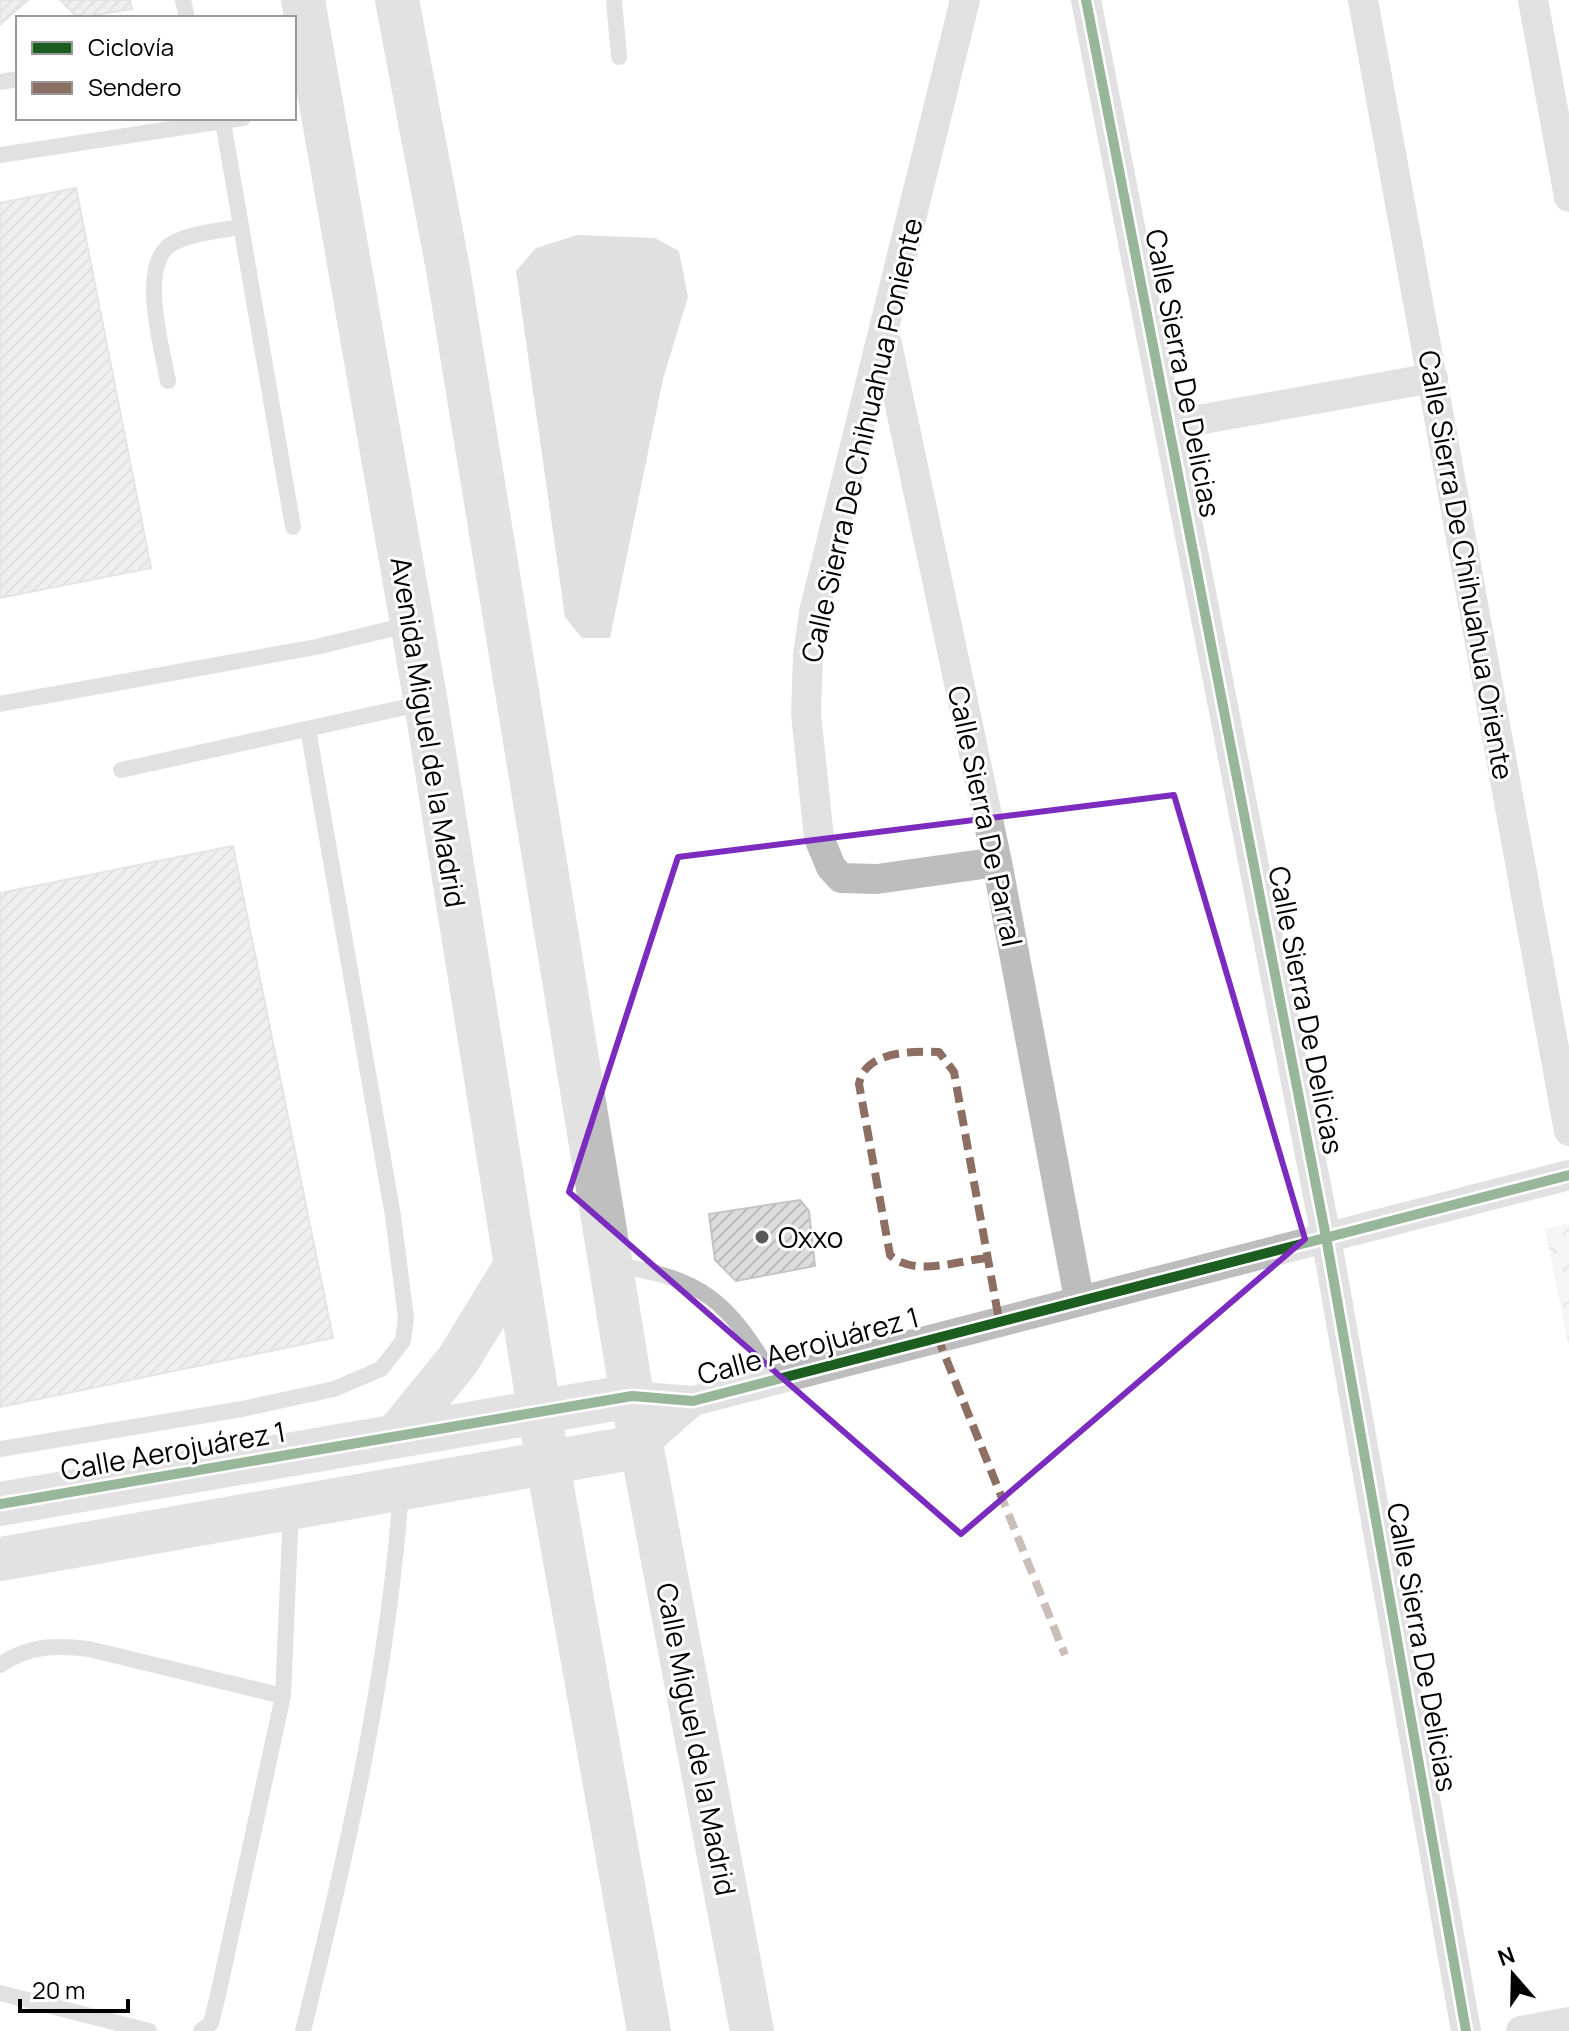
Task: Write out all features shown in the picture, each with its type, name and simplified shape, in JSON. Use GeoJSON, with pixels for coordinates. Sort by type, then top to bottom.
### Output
{"type":"FeatureCollection","features":[{"type":"Feature","properties":{"kind":"main road"},"geometry":{"type":"LineString","coordinates":[[397,0],[448,269],[642,1446]]}},
{"type":"Feature","properties":{"kind":"main road","name":"Avenida Miguel de la Madrid"},"geometry":{"type":"LineString","coordinates":[[301,18],[313,105],[413,623],[548,1465]]}},
{"type":"Feature","properties":{"kind":"main road"},"geometry":{"type":"LineString","coordinates":[[397,1435],[458,1360],[516,1265]]}},
{"type":"Feature","properties":{"kind":"main road","name":"Calle Aerojuárez 1"},"geometry":{"type":"LineString","coordinates":[[0,1504],[632,1396]]}},
{"type":"Feature","properties":{"kind":"main road","name":"Calle Aerojuárez 1"},"geometry":{"type":"LineString","coordinates":[[0,1559],[401,1491],[642,1446]]}},
{"type":"Feature","properties":{"kind":"main road","name":"Calle Miguel de la Madrid"},"geometry":{"type":"LineString","coordinates":[[642,1446],[752,2031]]}},
{"type":"Feature","properties":{"kind":"main road"},"geometry":{"type":"LineString","coordinates":[[548,1465],[649,2031]]}},
{"type":"Feature","properties":{"kind":"street","name":"Calle Sierra De Chihuahua Poniente"},"geometry":{"type":"LineString","coordinates":[[965,0],[814,612],[806,678],[819,838],[831,867],[841,878],[877,879],[997,862]]}},
{"type":"Feature","properties":{"kind":"street","name":"Calle Sierra De Delicias"},"geometry":{"type":"LineString","coordinates":[[1086,0],[1326,1237],[1466,2031]]}},
{"type":"Feature","properties":{"kind":"street","name":"Calle Sierra De Chihuahua Oriente"},"geometry":{"type":"LineString","coordinates":[[1363,0],[1569,1131]]}},
{"type":"Feature","properties":{"kind":"street"},"geometry":{"type":"LineString","coordinates":[[1533,0],[1569,197]]}},
{"type":"Feature","properties":{"kind":"street","name":"Calle Sierra De Parral"},"geometry":{"type":"LineString","coordinates":[[884,335],[997,862],[1079,1299]]}},
{"type":"Feature","properties":{"kind":"street"},"geometry":{"type":"LineString","coordinates":[[1170,425],[1433,378]]}},
{"type":"Feature","properties":{"kind":"street","name":"Calle Aerojuárez 1"},"geometry":{"type":"LineString","coordinates":[[632,1396],[693,1401],[773,1377],[1569,1175]]}},
{"type":"Feature","properties":{"kind":"street","name":"Calle Aerojuárez 1"},"geometry":{"type":"LineString","coordinates":[[642,1446],[693,1401]]}},
{"type":"Feature","properties":{"kind":"street"},"geometry":{"type":"LineString","coordinates":[[1521,2031],[1569,2022]]}},
{"type":"Feature","properties":{"kind":"lane"},"geometry":{"type":"LineString","coordinates":[[614,0],[619,57]]}},
{"type":"Feature","properties":{"kind":"lane"},"geometry":{"type":"LineString","coordinates":[[0,155],[233,120]]}},
{"type":"Feature","properties":{"kind":"lane"},"geometry":{"type":"LineString","coordinates":[[223,122],[293,527]]}},
{"type":"Feature","properties":{"kind":"lane"},"geometry":{"type":"LineString","coordinates":[[168,381],[154,287],[159,254],[185,238],[240,227]]}},
{"type":"Feature","properties":{"kind":"lane"},"geometry":{"type":"LineString","coordinates":[[0,704],[316,647],[413,623]]}},
{"type":"Feature","properties":{"kind":"lane"},"geometry":{"type":"LineString","coordinates":[[121,770],[426,703]]}},
{"type":"Feature","properties":{"kind":"lane"},"geometry":{"type":"LineString","coordinates":[[0,1449],[227,1412],[334,1389],[381,1369],[403,1341],[406,1318],[398,1243],[308,729]]}},
{"type":"Feature","properties":{"kind":"lane"},"geometry":{"type":"LineString","coordinates":[[610,1264],[665,1276],[712,1297],[740,1323],[773,1377]]}},
{"type":"Feature","properties":{"kind":"lane"},"geometry":{"type":"LineString","coordinates":[[303,2031],[369,1749],[396,1566],[401,1491]]}},
{"type":"Feature","properties":{"kind":"lane"},"geometry":{"type":"LineString","coordinates":[[201,2031],[211,2023],[218,1995],[283,1696],[291,1510]]}},
{"type":"Feature","properties":{"kind":"lane"},"geometry":{"type":"LineString","coordinates":[[0,1665],[33,1648],[57,1646],[89,1649],[283,1696]]}},
{"type":"Feature","properties":{"kind":"lane"},"geometry":{"type":"LineString","coordinates":[[0,1993],[149,2031]]}},
{"type":"Feature","properties":{"kind":"highlighted area"},"geometry":{"type":"Polygon","coordinates":[[[1174,795],[1305,1239],[961,1534],[569,1192],[678,857],[1174,795]]]}},
{"type":"Feature","properties":{"kind":"green space"},"geometry":{"type":"Polygon","coordinates":[[[1569,1223],[1569,1347],[1545,1229],[1569,1223]]]}},
{"type":"Feature","properties":{"kind":"shaded area"},"geometry":{"type":"Polygon","coordinates":[[[577,235],[655,238],[679,251],[688,297],[663,379],[610,638],[582,638],[565,617],[516,271],[536,248],[577,235]]]}},
{"type":"Feature","properties":{"kind":"building"},"geometry":{"type":"Polygon","coordinates":[[[0,0],[28,0],[0,25],[0,0]]]}},
{"type":"Feature","properties":{"kind":"building"},"geometry":{"type":"Polygon","coordinates":[[[60,0],[130,0],[132,9],[90,16],[76,16],[60,0]]]}},
{"type":"Feature","properties":{"kind":"building"},"geometry":{"type":"Polygon","coordinates":[[[76,188],[151,568],[0,598],[0,203],[76,188]]]}},
{"type":"Feature","properties":{"kind":"building"},"geometry":{"type":"Polygon","coordinates":[[[233,846],[333,1338],[0,1407],[0,893],[233,846]]]}},
{"type":"Feature","properties":{"kind":"building","name":"Oxxo"},"geometry":{"type":"Polygon","coordinates":[[[800,1200],[809,1211],[815,1266],[736,1281],[715,1260],[709,1214],[800,1200]]]}},
{"type":"Feature","properties":{"kind":"marked path"},"geometry":{"type":"LineString","coordinates":[[987,1258],[923,1266],[900,1262],[890,1255],[859,1084],[863,1073],[880,1059],[903,1053],[939,1052],[954,1072],[999,1320]]}},
{"type":"Feature","properties":{"kind":"marked path"},"geometry":{"type":"LineString","coordinates":[[937,1336],[1065,1655]]}},
{"type":"Feature","properties":{"kind":"cycle path"},"geometry":{"type":"LineString","coordinates":[[1086,0],[1326,1237],[1466,2031]]}},
{"type":"Feature","properties":{"kind":"cycle path"},"geometry":{"type":"LineString","coordinates":[[0,1504],[632,1396],[693,1401],[1569,1175]]}},
{"type":"Feature","properties":{"kind":"place","name":"Oxxo"},"geometry":{"type":"Point","coordinates":[762,1237]}}]}
